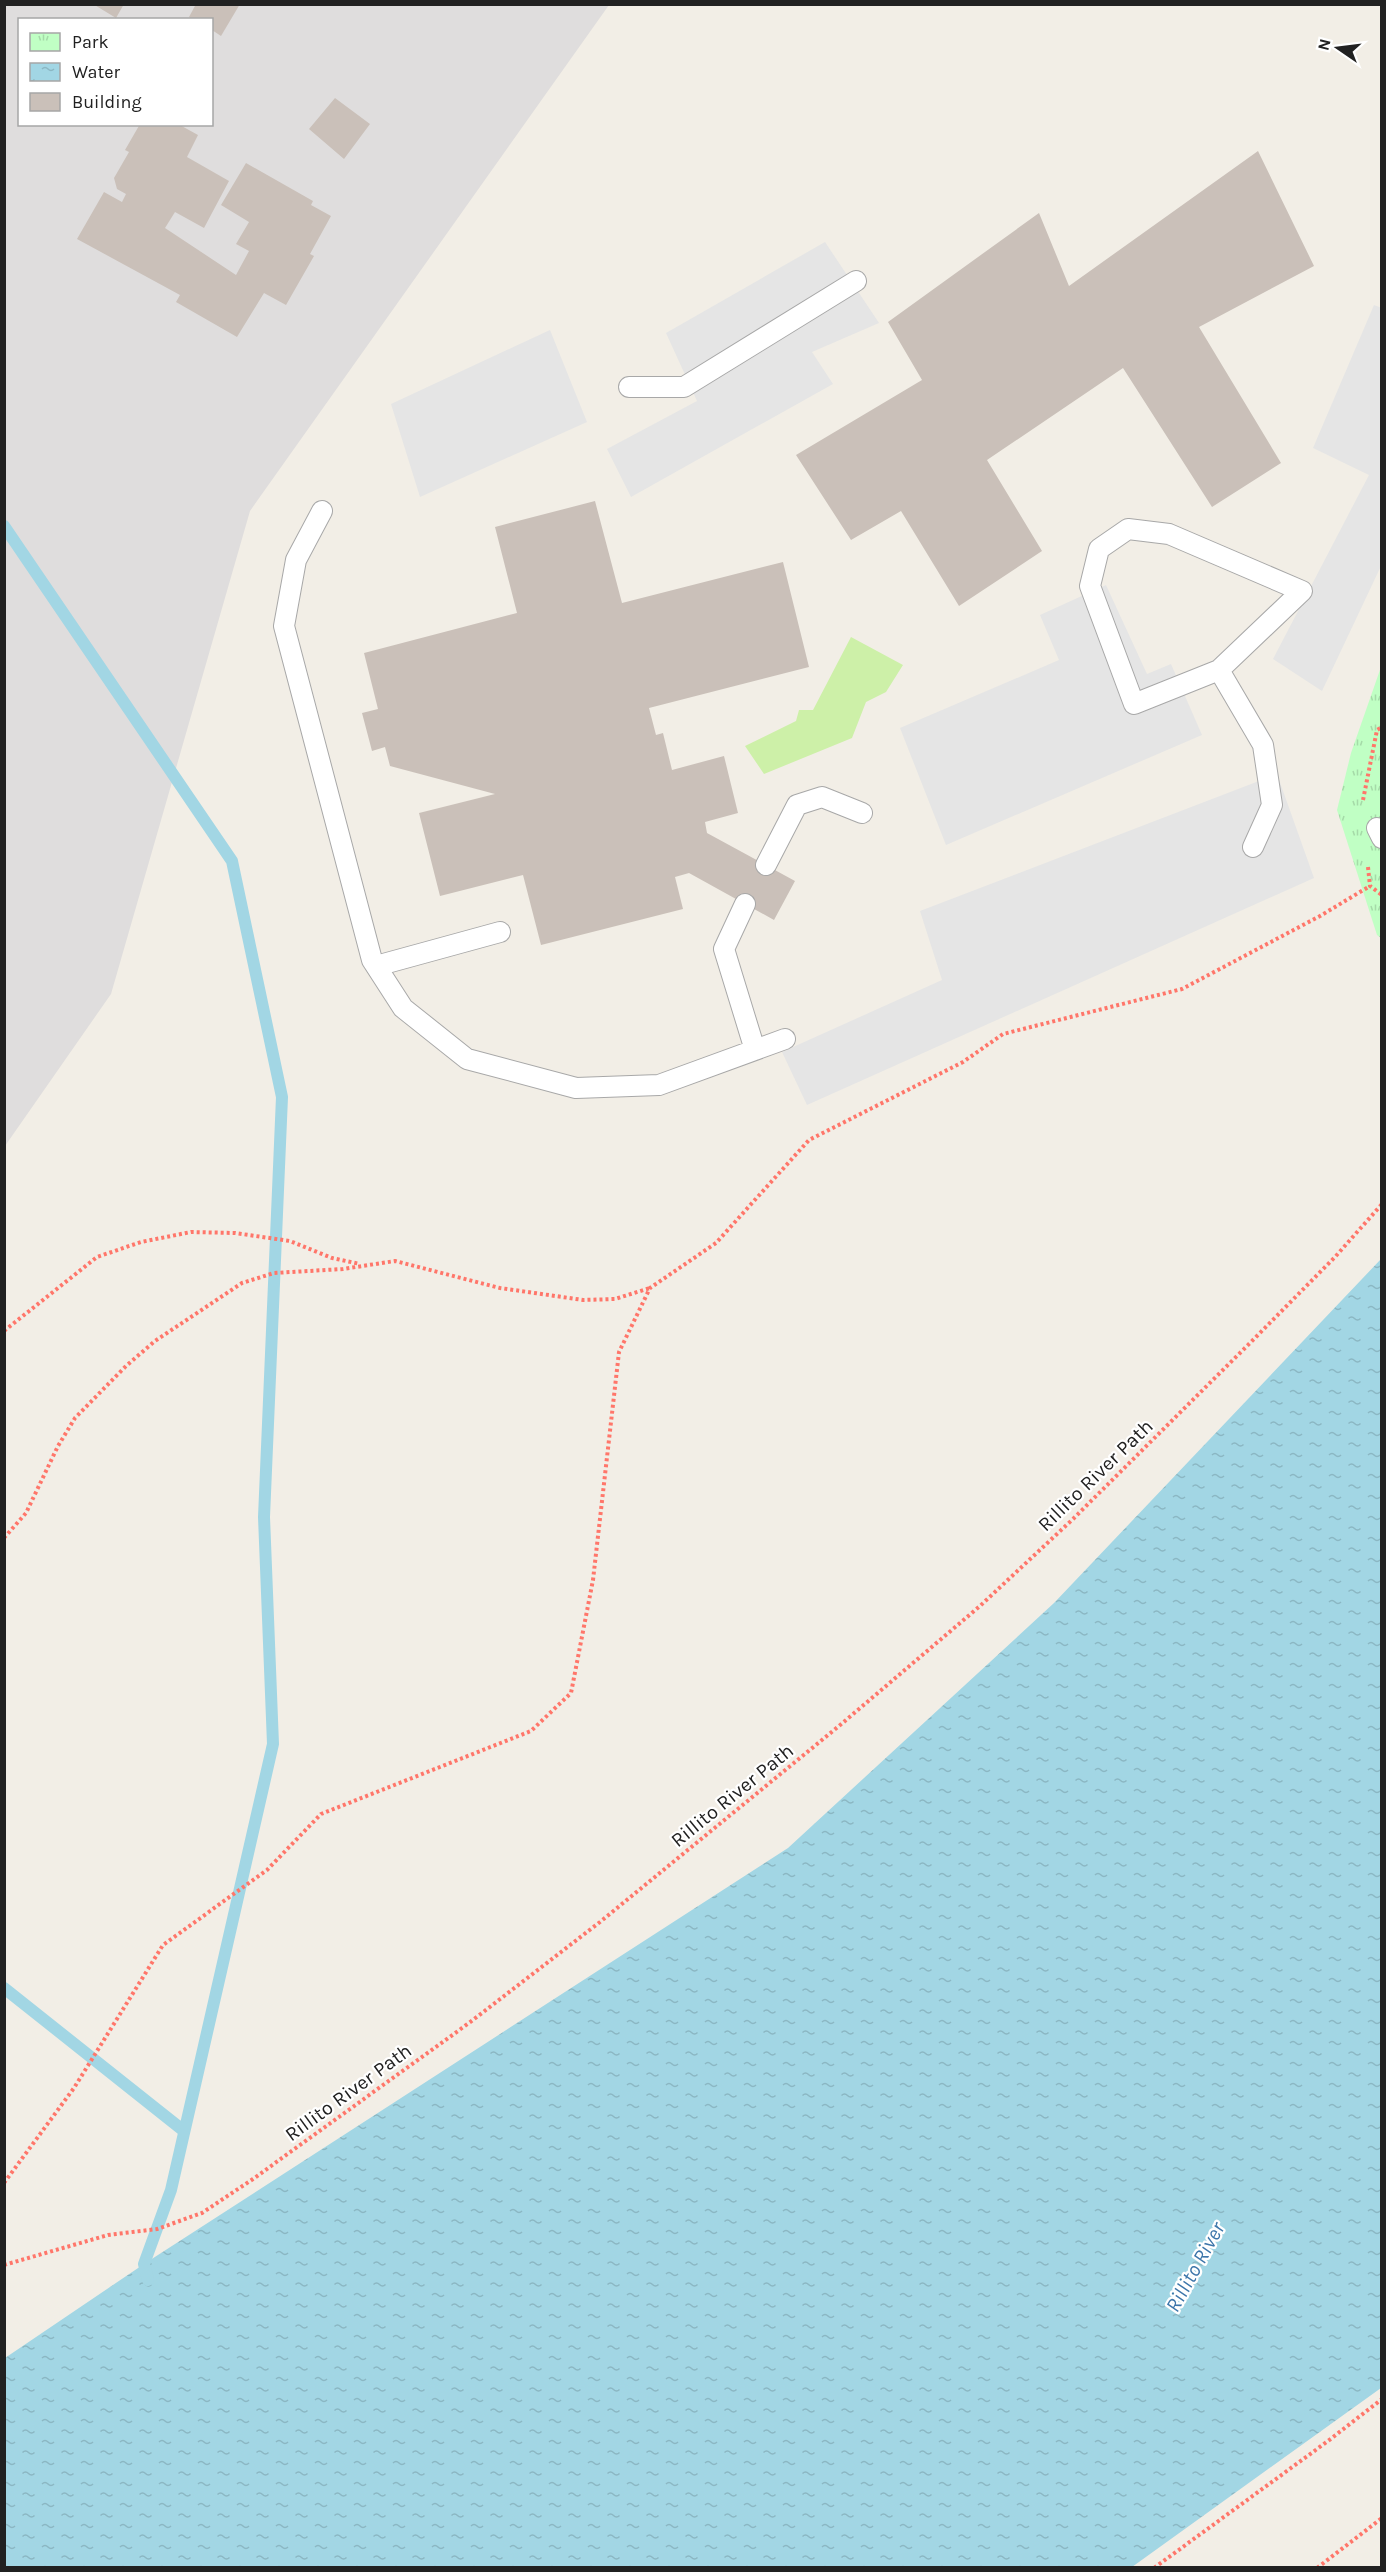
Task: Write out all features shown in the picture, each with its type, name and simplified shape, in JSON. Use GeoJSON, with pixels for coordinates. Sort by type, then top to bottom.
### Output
{"type":"FeatureCollection","features":[{"type":"Feature","properties":{"kind":"lane"},"geometry":{"type":"LineString","coordinates":[[629,387],[684,387],[856,281]]}},
{"type":"Feature","properties":{"kind":"lane"},"geometry":{"type":"LineString","coordinates":[[322,511],[296,560],[284,627],[372,960],[403,1008],[467,1059],[576,1088],[659,1085],[785,1039]]}},
{"type":"Feature","properties":{"kind":"lane"},"geometry":{"type":"LineString","coordinates":[[1128,529],[1169,534],[1302,591],[1219,670],[1134,704],[1090,586],[1099,549],[1128,529]]}},
{"type":"Feature","properties":{"kind":"lane"},"geometry":{"type":"LineString","coordinates":[[1219,670],[1263,745],[1272,805],[1253,848]]}},
{"type":"Feature","properties":{"kind":"lane"},"geometry":{"type":"LineString","coordinates":[[766,865],[797,805],[822,797],[862,813]]}},
{"type":"Feature","properties":{"kind":"lane"},"geometry":{"type":"LineString","coordinates":[[745,904],[724,949],[755,1050]]}},
{"type":"Feature","properties":{"kind":"lane"},"geometry":{"type":"LineString","coordinates":[[376,966],[500,932]]}},
{"type":"Feature","properties":{"kind":"path"},"geometry":{"type":"LineString","coordinates":[[4,1538],[26,1514],[41,1479],[75,1418],[126,1366],[156,1341],[242,1283],[274,1273],[335,1270],[395,1261],[500,1288],[583,1300],[615,1299],[650,1288],[716,1243],[809,1140],[963,1062],[1003,1034],[1182,989],[1320,916],[1370,886]]}},
{"type":"Feature","properties":{"kind":"path","name":"Rillito River Path"},"geometry":{"type":"LineString","coordinates":[[4,2265],[108,2235],[157,2229],[202,2213],[252,2180],[469,2023],[600,1922],[839,1726],[980,1606],[1097,1495],[1242,1351],[1335,1257],[1382,1204]]}},
{"type":"Feature","properties":{"kind":"path"},"geometry":{"type":"LineString","coordinates":[[4,1331],[97,1257],[141,1242],[191,1232],[236,1233],[290,1241],[332,1258],[364,1265]]}},
{"type":"Feature","properties":{"kind":"path"},"geometry":{"type":"LineString","coordinates":[[4,2183],[74,2088],[163,1945],[267,1869],[321,1814],[531,1731],[571,1693],[593,1580],[619,1352],[650,1288]]}},
{"type":"Feature","properties":{"kind":"path"},"geometry":{"type":"LineString","coordinates":[[1154,2568],[1382,2399]]}},
{"type":"Feature","properties":{"kind":"path"},"geometry":{"type":"LineString","coordinates":[[1317,2568],[1382,2518]]}},
{"type":"Feature","properties":{"kind":"shaded area"},"geometry":{"type":"Polygon","coordinates":[[[5,5],[609,5],[250,511],[111,994],[5,1146],[5,5]]]}},
{"type":"Feature","properties":{"kind":"shaded area"},"geometry":{"type":"Polygon","coordinates":[[[825,242],[879,323],[812,352],[833,384],[631,497],[607,449],[697,401],[666,333],[825,242]]]}},
{"type":"Feature","properties":{"kind":"shaded area"},"geometry":{"type":"Polygon","coordinates":[[[1374,305],[1382,308],[1381,566],[1322,691],[1273,659],[1369,475],[1313,448],[1374,305]]]}},
{"type":"Feature","properties":{"kind":"shaded area"},"geometry":{"type":"Polygon","coordinates":[[[550,330],[587,422],[420,497],[391,404],[550,330]]]}},
{"type":"Feature","properties":{"kind":"shaded area"},"geometry":{"type":"Polygon","coordinates":[[[1106,585],[1147,674],[1171,664],[1202,735],[946,845],[900,728],[1059,660],[1040,615],[1106,585]]]}},
{"type":"Feature","properties":{"kind":"shaded area"},"geometry":{"type":"Polygon","coordinates":[[[1277,774],[1314,878],[807,1105],[782,1052],[942,980],[920,911],[1277,774]]]}},
{"type":"Feature","properties":{"kind":"green space"},"geometry":{"type":"Polygon","coordinates":[[[851,637],[903,665],[886,692],[866,702],[852,738],[764,774],[745,746],[796,721],[799,710],[813,710],[851,637]]]}},
{"type":"Feature","properties":{"kind":"green space"},"geometry":{"type":"Polygon","coordinates":[[[1381,667],[1381,938],[1377,935],[1337,810],[1351,753],[1381,667]]]}},
{"type":"Feature","properties":{"kind":"water","name":"Rillito River"},"geometry":{"type":"Polygon","coordinates":[[[1381,1259],[1381,2388],[1132,2567],[5,2567],[5,2358],[144,2264],[788,1848],[1054,1603],[1381,1259]]]}},
{"type":"Feature","properties":{"kind":"building"},"geometry":{"type":"Polygon","coordinates":[[[93,4],[124,4],[116,18],[93,4]]]}},
{"type":"Feature","properties":{"kind":"building"},"geometry":{"type":"Polygon","coordinates":[[[196,4],[240,4],[221,36],[213,31],[213,18],[189,17],[196,4]]]}},
{"type":"Feature","properties":{"kind":"building"},"geometry":{"type":"Polygon","coordinates":[[[335,98],[370,124],[344,159],[309,129],[335,98]]]}},
{"type":"Feature","properties":{"kind":"building"},"geometry":{"type":"Polygon","coordinates":[[[139,126],[182,126],[198,135],[187,157],[229,181],[204,228],[175,212],[165,228],[236,275],[249,251],[236,244],[249,222],[221,205],[246,163],[313,201],[311,205],[331,216],[310,254],[314,256],[286,305],[264,293],[237,337],[176,302],[180,295],[77,239],[104,192],[122,202],[126,194],[117,189],[114,178],[129,152],[125,150],[139,126]]]}},
{"type":"Feature","properties":{"kind":"building"},"geometry":{"type":"Polygon","coordinates":[[[1258,151],[1314,266],[1199,327],[1281,463],[1212,507],[1123,368],[987,460],[1042,551],[959,606],[901,511],[851,540],[796,455],[922,380],[888,322],[1039,213],[1069,286],[1258,151]]]}},
{"type":"Feature","properties":{"kind":"building"},"geometry":{"type":"Polygon","coordinates":[[[595,501],[622,603],[783,562],[809,667],[649,708],[656,735],[663,733],[672,770],[724,756],[738,813],[705,822],[707,833],[795,881],[774,920],[689,873],[675,877],[683,909],[541,945],[523,875],[440,896],[419,813],[495,794],[390,766],[385,747],[372,751],[362,713],[378,709],[364,653],[517,613],[495,527],[595,501]]]}},
{"type":"Feature","properties":{"kind":"waterway"},"geometry":{"type":"LineString","coordinates":[[4,526],[232,861],[282,1097],[264,1517],[273,1744],[171,2190],[144,2264],[148,2280]]}},
{"type":"Feature","properties":{"kind":"waterway"},"geometry":{"type":"LineString","coordinates":[[4,1988],[184,2131]]}}]}
